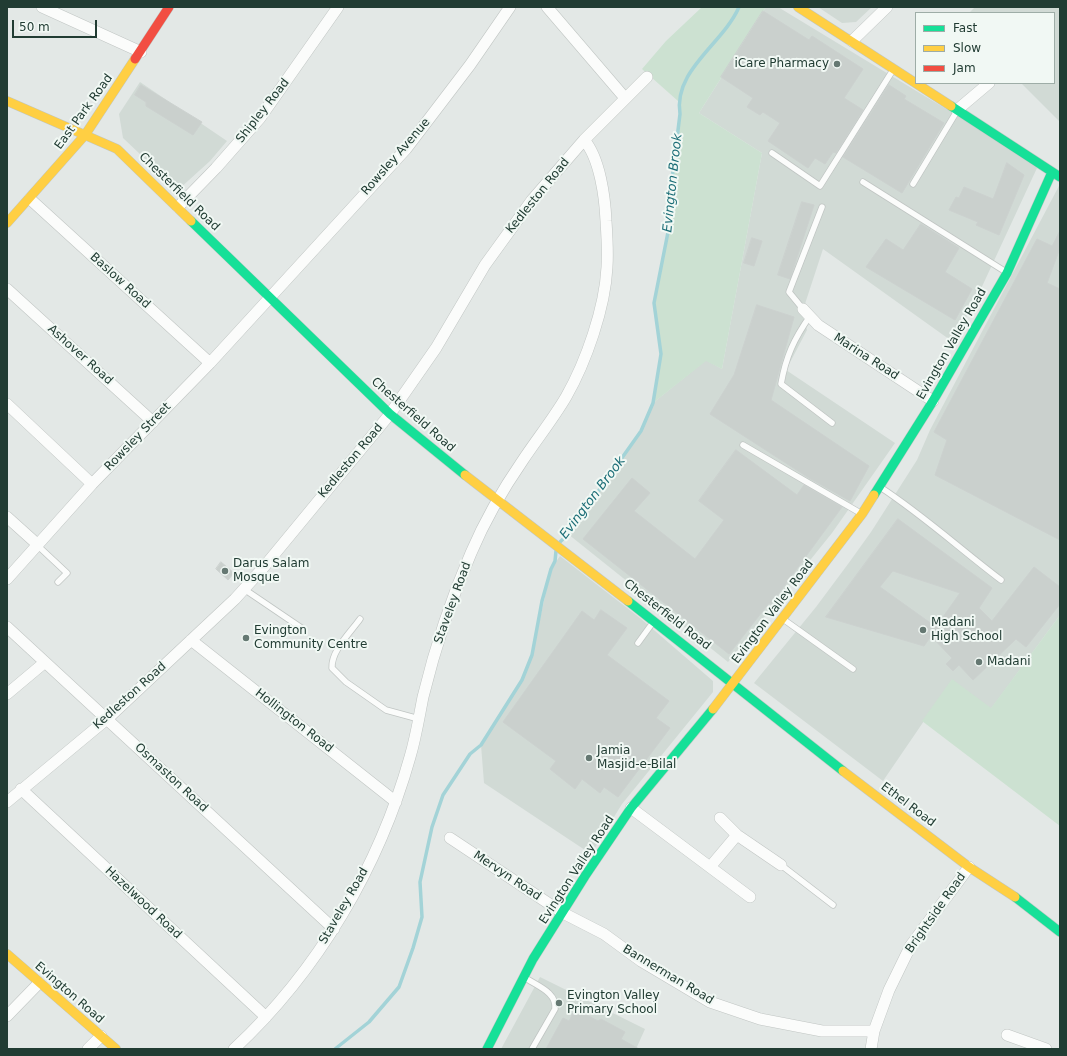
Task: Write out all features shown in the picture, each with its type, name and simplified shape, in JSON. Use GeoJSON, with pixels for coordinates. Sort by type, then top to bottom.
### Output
{"type":"FeatureCollection","features":[{"type":"Feature","properties":{"kind":"street"},"geometry":{"type":"LineString","coordinates":[[42,7],[141,52]]}},
{"type":"Feature","properties":{"kind":"street","name":"East Park Road"},"geometry":{"type":"LineString","coordinates":[[7,223],[30,199],[85,135],[141,52],[169,7]]}},
{"type":"Feature","properties":{"kind":"street","name":"Shipley Road"},"geometry":{"type":"LineString","coordinates":[[178,207],[216,168],[260,118],[338,7]]}},
{"type":"Feature","properties":{"kind":"street","name":"Rowsley Avenue"},"geometry":{"type":"LineString","coordinates":[[269,296],[406,149],[470,65],[510,7]]}},
{"type":"Feature","properties":{"kind":"street"},"geometry":{"type":"LineString","coordinates":[[547,7],[625,98]]}},
{"type":"Feature","properties":{"kind":"street"},"geometry":{"type":"LineString","coordinates":[[798,7],[915,83]]}},
{"type":"Feature","properties":{"kind":"street"},"geometry":{"type":"LineString","coordinates":[[852,41],[887,7]]}},
{"type":"Feature","properties":{"kind":"street","name":"Kedleston Road"},"geometry":{"type":"LineString","coordinates":[[7,802],[107,719],[244,589],[390,414],[436,348],[485,265],[532,200],[584,140],[647,77]]}},
{"type":"Feature","properties":{"kind":"street"},"geometry":{"type":"LineString","coordinates":[[917,84],[1056,175]]}},
{"type":"Feature","properties":{"kind":"street"},"geometry":{"type":"LineString","coordinates":[[957,110],[987,84]]}},
{"type":"Feature","properties":{"kind":"street","name":"Chesterfield Road"},"geometry":{"type":"LineString","coordinates":[[7,101],[117,149],[390,414],[497,501],[654,620],[745,693]]}},
{"type":"Feature","properties":{"kind":"street","name":"Staveley Road"},"geometry":{"type":"LineString","coordinates":[[234,1049],[266,1017],[287,992],[334,929],[361,881],[396,802],[411,755],[444,622],[471,552],[497,501],[566,396],[586,353],[601,306],[607,268],[606,199],[591,148],[584,140]]}},
{"type":"Feature","properties":{"kind":"street","name":"Evington Valley Road"},"geometry":{"type":"LineString","coordinates":[[487,1049],[524,977],[585,876],[631,808],[734,684],[782,618],[862,514],[933,401],[1007,273],[1056,175]]}},
{"type":"Feature","properties":{"kind":"street","name":"Baslow Road"},"geometry":{"type":"LineString","coordinates":[[30,199],[210,363]]}},
{"type":"Feature","properties":{"kind":"street","name":"Ashover Road"},"geometry":{"type":"LineString","coordinates":[[7,289],[153,422]]}},
{"type":"Feature","properties":{"kind":"street","name":"Rowsley Street"},"geometry":{"type":"LineString","coordinates":[[7,579],[92,484],[210,363],[269,296]]}},
{"type":"Feature","properties":{"kind":"street","name":"Marina Road"},"geometry":{"type":"LineString","coordinates":[[806,313],[818,325],[933,401]]}},
{"type":"Feature","properties":{"kind":"street"},"geometry":{"type":"LineString","coordinates":[[7,404],[92,484]]}},
{"type":"Feature","properties":{"kind":"street"},"geometry":{"type":"LineString","coordinates":[[7,517],[37,544]]}},
{"type":"Feature","properties":{"kind":"street","name":"Osmaston Road"},"geometry":{"type":"LineString","coordinates":[[7,627],[44,663],[107,719],[334,929]]}},
{"type":"Feature","properties":{"kind":"street","name":"Hollington Road"},"geometry":{"type":"LineString","coordinates":[[191,640],[396,802]]}},
{"type":"Feature","properties":{"kind":"street"},"geometry":{"type":"LineString","coordinates":[[7,694],[44,663]]}},
{"type":"Feature","properties":{"kind":"street","name":"Ethel Road"},"geometry":{"type":"LineString","coordinates":[[745,693],[825,757],[969,867],[1031,908],[1060,932]]}},
{"type":"Feature","properties":{"kind":"street","name":"Hazelwood Road"},"geometry":{"type":"LineString","coordinates":[[21,789],[266,1017]]}},
{"type":"Feature","properties":{"kind":"street"},"geometry":{"type":"LineString","coordinates":[[631,808],[750,897]]}},
{"type":"Feature","properties":{"kind":"street"},"geometry":{"type":"LineString","coordinates":[[720,818],[737,835],[780,866]]}},
{"type":"Feature","properties":{"kind":"street"},"geometry":{"type":"LineString","coordinates":[[710,867],[737,835]]}},
{"type":"Feature","properties":{"kind":"street","name":"Mervyn Road"},"geometry":{"type":"LineString","coordinates":[[450,838],[563,913]]}},
{"type":"Feature","properties":{"kind":"street","name":"Brightside Road"},"geometry":{"type":"LineString","coordinates":[[871,1049],[874,1031],[889,990],[911,945],[969,867]]}},
{"type":"Feature","properties":{"kind":"street","name":"Bannerman Road"},"geometry":{"type":"LineString","coordinates":[[563,913],[604,934],[641,961],[710,1002],[760,1018],[822,1031],[874,1031]]}},
{"type":"Feature","properties":{"kind":"street","name":"Evington Road"},"geometry":{"type":"LineString","coordinates":[[7,954],[116,1049]]}},
{"type":"Feature","properties":{"kind":"street"},"geometry":{"type":"LineString","coordinates":[[7,1016],[39,983]]}},
{"type":"Feature","properties":{"kind":"street"},"geometry":{"type":"LineString","coordinates":[[1007,1035],[1046,1049]]}},
{"type":"Feature","properties":{"kind":"street"},"geometry":{"type":"LineString","coordinates":[[88,1049],[101,1036]]}},
{"type":"Feature","properties":{"kind":"lane"},"geometry":{"type":"LineString","coordinates":[[772,153],[820,186],[894,69]]}},
{"type":"Feature","properties":{"kind":"lane"},"geometry":{"type":"LineString","coordinates":[[913,184],[957,110]]}},
{"type":"Feature","properties":{"kind":"lane"},"geometry":{"type":"LineString","coordinates":[[863,182],[1007,273]]}},
{"type":"Feature","properties":{"kind":"lane"},"geometry":{"type":"LineString","coordinates":[[822,207],[789,292],[806,313],[785,360],[781,384],[832,423]]}},
{"type":"Feature","properties":{"kind":"lane"},"geometry":{"type":"LineString","coordinates":[[743,445],[862,514]]}},
{"type":"Feature","properties":{"kind":"lane"},"geometry":{"type":"LineString","coordinates":[[880,486],[928,521],[1001,580]]}},
{"type":"Feature","properties":{"kind":"lane"},"geometry":{"type":"LineString","coordinates":[[37,544],[67,574],[58,582]]}},
{"type":"Feature","properties":{"kind":"lane"},"geometry":{"type":"LineString","coordinates":[[244,589],[303,629]]}},
{"type":"Feature","properties":{"kind":"lane"},"geometry":{"type":"LineString","coordinates":[[782,618],[853,669]]}},
{"type":"Feature","properties":{"kind":"lane"},"geometry":{"type":"LineString","coordinates":[[360,619],[336,652],[331,661],[332,668],[346,682],[386,710],[419,719]]}},
{"type":"Feature","properties":{"kind":"lane"},"geometry":{"type":"LineString","coordinates":[[638,643],[654,620]]}},
{"type":"Feature","properties":{"kind":"lane"},"geometry":{"type":"LineString","coordinates":[[780,866],[833,906]]}},
{"type":"Feature","properties":{"kind":"lane"},"geometry":{"type":"LineString","coordinates":[[524,977],[553,996],[556,1002],[555,1009],[532,1049]]}},
{"type":"Feature","properties":{"kind":"shaded area"},"geometry":{"type":"Polygon","coordinates":[[[766,7],[778,7],[956,115],[1037,168],[979,293],[953,342],[823,249],[802,313],[807,330],[786,370],[895,443],[832,533],[728,662],[568,534],[641,431],[653,403],[706,360],[722,369],[762,153],[699,113],[766,7]]]}},
{"type":"Feature","properties":{"kind":"shaded area"},"geometry":{"type":"Polygon","coordinates":[[[818,7],[872,7],[856,22],[842,23],[818,7]]]}},
{"type":"Feature","properties":{"kind":"shaded area"},"geometry":{"type":"Polygon","coordinates":[[[975,7],[1060,7],[1060,122],[1022,84],[1055,84],[1055,12],[970,12],[975,7]]]}},
{"type":"Feature","properties":{"kind":"shaded area"},"geometry":{"type":"Polygon","coordinates":[[[140,82],[227,141],[210,161],[178,190],[123,138],[119,114],[140,82]]]}},
{"type":"Feature","properties":{"kind":"shaded area","name":"Madani High School"},"geometry":{"type":"Polygon","coordinates":[[[1060,184],[1060,615],[991,709],[952,680],[883,781],[754,683],[816,607],[848,564],[871,532],[917,460],[930,430],[1060,184]]]}},
{"type":"Feature","properties":{"kind":"shaded area"},"geometry":{"type":"Polygon","coordinates":[[[560,556],[640,618],[713,681],[713,692],[622,804],[591,854],[484,783],[481,745],[522,680],[532,655],[551,569],[560,556]]]}},
{"type":"Feature","properties":{"kind":"shaded area","name":"Evington Valley Primary School"},"geometry":{"type":"Polygon","coordinates":[[[540,977],[645,1029],[636,1049],[501,1049],[540,977]]]}},
{"type":"Feature","properties":{"kind":"green space"},"geometry":{"type":"Polygon","coordinates":[[[702,7],[766,7],[699,113],[762,153],[722,369],[706,361],[653,403],[661,354],[654,303],[670,222],[670,195],[680,114],[678,101],[642,69],[666,41],[702,7]]]}},
{"type":"Feature","properties":{"kind":"green space"},"geometry":{"type":"Polygon","coordinates":[[[1060,615],[1060,826],[922,721],[952,679],[991,708],[1060,615]]]}},
{"type":"Feature","properties":{"kind":"building"},"geometry":{"type":"Polygon","coordinates":[[[763,11],[809,40],[812,36],[863,69],[844,98],[863,110],[836,153],[833,152],[825,164],[815,158],[808,168],[768,141],[780,123],[763,112],[760,115],[747,107],[753,98],[721,77],[763,11]]]}},
{"type":"Feature","properties":{"kind":"building"},"geometry":{"type":"Polygon","coordinates":[[[141,85],[202,122],[193,135],[146,106],[146,102],[135,95],[141,85]]]}},
{"type":"Feature","properties":{"kind":"building"},"geometry":{"type":"Polygon","coordinates":[[[889,85],[906,96],[904,99],[944,123],[902,193],[843,157],[889,85]]]}},
{"type":"Feature","properties":{"kind":"building"},"geometry":{"type":"Polygon","coordinates":[[[1007,163],[1024,175],[999,235],[976,225],[978,222],[949,210],[956,197],[959,198],[964,187],[993,199],[1007,163]]]}},
{"type":"Feature","properties":{"kind":"building"},"geometry":{"type":"Polygon","coordinates":[[[802,202],[814,205],[790,279],[778,275],[802,202]]]}},
{"type":"Feature","properties":{"kind":"building"},"geometry":{"type":"Polygon","coordinates":[[[921,224],[959,248],[945,272],[972,289],[955,320],[866,267],[886,239],[903,250],[921,224]]]}},
{"type":"Feature","properties":{"kind":"building"},"geometry":{"type":"Polygon","coordinates":[[[1060,231],[1060,248],[1047,283],[1060,289],[1060,540],[935,475],[947,440],[934,432],[1037,239],[1052,246],[1060,231]]]}},
{"type":"Feature","properties":{"kind":"building"},"geometry":{"type":"Polygon","coordinates":[[[752,238],[762,241],[754,266],[744,263],[752,238]]]}},
{"type":"Feature","properties":{"kind":"building"},"geometry":{"type":"Polygon","coordinates":[[[757,305],[794,317],[771,400],[869,466],[850,501],[809,478],[710,414],[734,375],[757,305]]]}},
{"type":"Feature","properties":{"kind":"building"},"geometry":{"type":"Polygon","coordinates":[[[736,450],[797,495],[804,485],[842,507],[771,604],[769,603],[729,654],[583,539],[632,478],[650,493],[634,511],[695,559],[724,520],[699,501],[736,450]]]}},
{"type":"Feature","properties":{"kind":"building"},"geometry":{"type":"Polygon","coordinates":[[[898,519],[992,588],[979,608],[992,621],[1034,567],[1060,587],[1060,604],[1026,647],[1016,639],[973,680],[959,665],[953,671],[946,664],[952,658],[931,636],[924,646],[826,617],[898,519]],[[893,571],[880,587],[936,627],[960,593],[893,571]]]}},
{"type":"Feature","properties":{"kind":"building","name":"Darus Salam Mosque"},"geometry":{"type":"Polygon","coordinates":[[[221,562],[234,573],[228,580],[216,569],[221,562]]]}},
{"type":"Feature","properties":{"kind":"building"},"geometry":{"type":"Polygon","coordinates":[[[601,610],[627,628],[607,655],[669,701],[656,718],[670,728],[618,797],[604,787],[600,793],[582,779],[575,789],[550,769],[556,761],[503,722],[582,611],[594,620],[601,610]]]}},
{"type":"Feature","properties":{"kind":"building"},"geometry":{"type":"Polygon","coordinates":[[[575,1009],[598,1021],[601,1019],[625,1032],[621,1039],[639,1049],[546,1049],[563,1018],[569,1021],[575,1009]]]}},
{"type":"Feature","properties":{"kind":"waterway","name":"Evington Brook"},"geometry":{"type":"LineString","coordinates":[[559,543],[568,534],[641,431],[653,403],[661,354],[654,303],[670,222],[670,195],[680,114],[680,98],[684,84],[691,71],[732,20],[739,7]]}},
{"type":"Feature","properties":{"kind":"waterway","name":"Evington Brook"},"geometry":{"type":"LineString","coordinates":[[335,1049],[369,1022],[399,987],[422,917],[420,882],[432,827],[443,795],[470,754],[481,745],[522,680],[532,655],[542,601],[551,569],[555,561],[556,551]]}},
{"type":"Feature","properties":{"kind":"traffic: fast"},"geometry":{"type":"LineString","coordinates":[[951,106],[1060,177]]}},
{"type":"Feature","properties":{"kind":"traffic: fast"},"geometry":{"type":"LineString","coordinates":[[874,495],[933,401],[1007,273],[1052,172]]}},
{"type":"Feature","properties":{"kind":"traffic: fast"},"geometry":{"type":"LineString","coordinates":[[191,221],[390,414],[465,475]]}},
{"type":"Feature","properties":{"kind":"traffic: fast"},"geometry":{"type":"LineString","coordinates":[[628,601],[843,771]]}},
{"type":"Feature","properties":{"kind":"traffic: fast"},"geometry":{"type":"LineString","coordinates":[[487,1049],[533,959],[585,876],[631,808],[713,709]]}},
{"type":"Feature","properties":{"kind":"traffic: fast"},"geometry":{"type":"LineString","coordinates":[[1015,897],[1060,932]]}},
{"type":"Feature","properties":{"kind":"traffic: slow"},"geometry":{"type":"LineString","coordinates":[[798,7],[915,83]]}},
{"type":"Feature","properties":{"kind":"traffic: slow"},"geometry":{"type":"LineString","coordinates":[[7,223],[85,135],[135,59]]}},
{"type":"Feature","properties":{"kind":"traffic: slow"},"geometry":{"type":"LineString","coordinates":[[917,84],[951,106]]}},
{"type":"Feature","properties":{"kind":"traffic: slow"},"geometry":{"type":"LineString","coordinates":[[7,101],[117,149],[191,221]]}},
{"type":"Feature","properties":{"kind":"traffic: slow"},"geometry":{"type":"LineString","coordinates":[[465,475],[628,601]]}},
{"type":"Feature","properties":{"kind":"traffic: slow"},"geometry":{"type":"LineString","coordinates":[[713,709],[862,514],[874,495]]}},
{"type":"Feature","properties":{"kind":"traffic: slow"},"geometry":{"type":"LineString","coordinates":[[843,771],[969,867],[1015,897]]}},
{"type":"Feature","properties":{"kind":"traffic: slow"},"geometry":{"type":"LineString","coordinates":[[7,954],[116,1049]]}},
{"type":"Feature","properties":{"kind":"traffic: jam"},"geometry":{"type":"LineString","coordinates":[[135,59],[169,7]]}},
{"type":"Feature","properties":{"kind":"place","name":"iCare Pharmacy"},"geometry":{"type":"Point","coordinates":[837,64]}},
{"type":"Feature","properties":{"kind":"place","name":"Darus Salam Mosque"},"geometry":{"type":"Point","coordinates":[225,571]}},
{"type":"Feature","properties":{"kind":"place","name":"Madani High School"},"geometry":{"type":"Point","coordinates":[923,630]}},
{"type":"Feature","properties":{"kind":"place","name":"Evington Community Centre"},"geometry":{"type":"Point","coordinates":[246,638]}},
{"type":"Feature","properties":{"kind":"place","name":"Madani"},"geometry":{"type":"Point","coordinates":[979,662]}},
{"type":"Feature","properties":{"kind":"place","name":"Jamia Masjid-e-Bilal"},"geometry":{"type":"Point","coordinates":[589,758]}},
{"type":"Feature","properties":{"kind":"place","name":"Evington Valley Primary School"},"geometry":{"type":"Point","coordinates":[559,1003]}}]}
